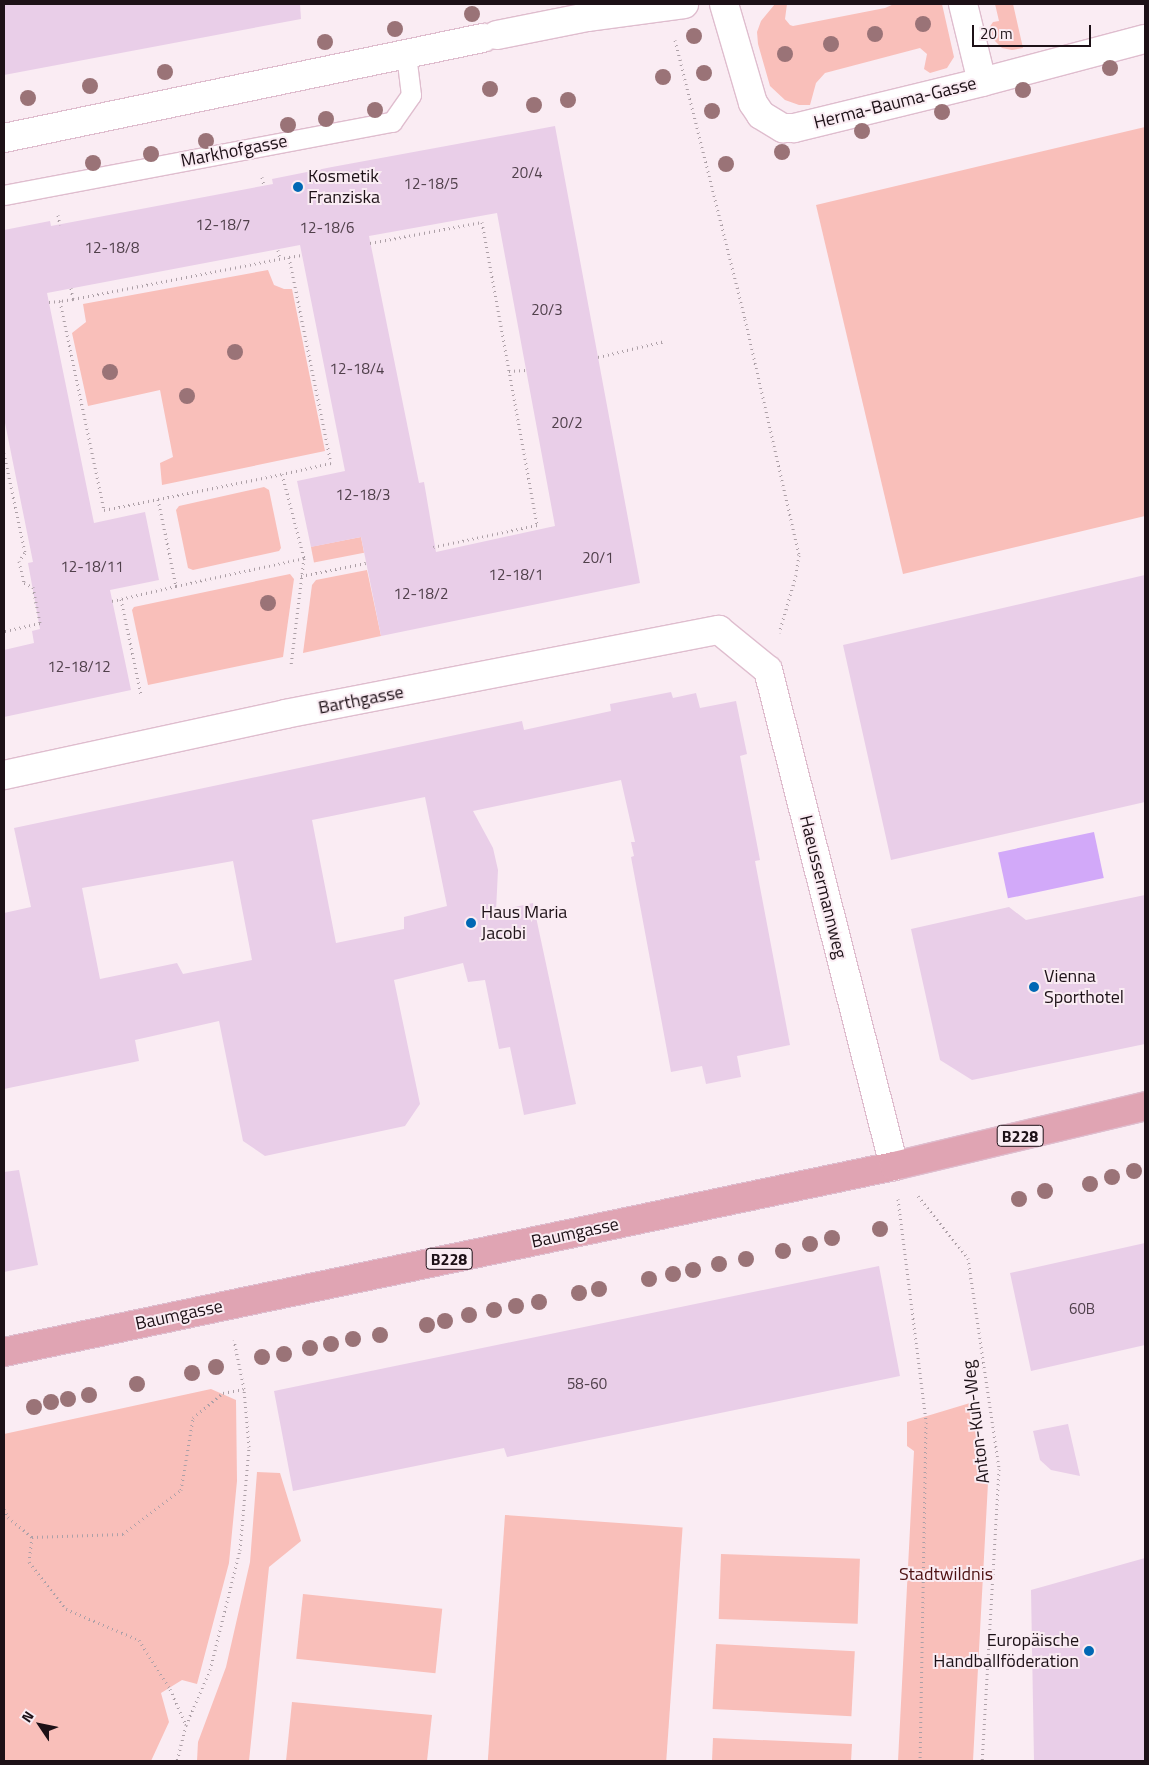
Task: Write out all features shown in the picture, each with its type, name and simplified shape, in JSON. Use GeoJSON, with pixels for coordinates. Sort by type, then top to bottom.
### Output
{"type":"FeatureCollection","features":[{"type":"Feature","properties":{"kind":"main road","name":"Baumgasse"},"geometry":{"type":"LineString","coordinates":[[4,1352],[894,1166],[1145,1106]]}},
{"type":"Feature","properties":{"kind":"street","name":"Herma-Bauma-Gasse"},"geometry":{"type":"LineString","coordinates":[[724,4],[753,102],[761,115],[783,128],[794,128],[982,82],[1145,39]]}},
{"type":"Feature","properties":{"kind":"street"},"geometry":{"type":"LineString","coordinates":[[963,4],[982,82]]}},
{"type":"Feature","properties":{"kind":"street"},"geometry":{"type":"LineString","coordinates":[[4,138],[491,36],[587,17],[675,5]]}},
{"type":"Feature","properties":{"kind":"street","name":"Barthgasse"},"geometry":{"type":"LineString","coordinates":[[4,775],[285,714],[719,630],[768,670]]}},
{"type":"Feature","properties":{"kind":"street","name":"Haeussermannweg"},"geometry":{"type":"LineString","coordinates":[[768,670],[894,1166]]}},
{"type":"Feature","properties":{"kind":"lane","name":"Markhofgasse"},"geometry":{"type":"LineString","coordinates":[[4,195],[392,122],[411,95],[406,54]]}},
{"type":"Feature","properties":{"kind":"path"},"geometry":{"type":"LineString","coordinates":[[675,5],[799,555],[796,575],[768,670]]}},
{"type":"Feature","properties":{"kind":"path"},"geometry":{"type":"LineString","coordinates":[[370,243],[482,222],[537,525],[433,547]]}},
{"type":"Feature","properties":{"kind":"path"},"geometry":{"type":"LineString","coordinates":[[278,250],[280,259]]}},
{"type":"Feature","properties":{"kind":"path"},"geometry":{"type":"LineString","coordinates":[[49,302],[302,255]]}},
{"type":"Feature","properties":{"kind":"path"},"geometry":{"type":"LineString","coordinates":[[60,301],[104,510],[331,463],[289,257]]}},
{"type":"Feature","properties":{"kind":"path"},"geometry":{"type":"LineString","coordinates":[[71,288],[73,299]]}},
{"type":"Feature","properties":{"kind":"path"},"geometry":{"type":"LineString","coordinates":[[598,357],[666,341]]}},
{"type":"Feature","properties":{"kind":"path"},"geometry":{"type":"LineString","coordinates":[[509,372],[526,370]]}},
{"type":"Feature","properties":{"kind":"path"},"geometry":{"type":"LineString","coordinates":[[4,452],[25,553],[19,561],[24,583],[32,587],[40,623],[4,631]]}},
{"type":"Feature","properties":{"kind":"path"},"geometry":{"type":"LineString","coordinates":[[282,474],[304,558],[291,665]]}},
{"type":"Feature","properties":{"kind":"path"},"geometry":{"type":"LineString","coordinates":[[158,499],[176,586]]}},
{"type":"Feature","properties":{"kind":"path"},"geometry":{"type":"LineString","coordinates":[[112,601],[304,558]]}},
{"type":"Feature","properties":{"kind":"path"},"geometry":{"type":"LineString","coordinates":[[301,576],[366,563]]}},
{"type":"Feature","properties":{"kind":"path"},"geometry":{"type":"LineString","coordinates":[[121,599],[141,695]]}},
{"type":"Feature","properties":{"kind":"path"},"geometry":{"type":"LineString","coordinates":[[38,617],[44,616]]}},
{"type":"Feature","properties":{"kind":"path"},"geometry":{"type":"LineString","coordinates":[[894,1166],[926,1422],[920,1761]]}},
{"type":"Feature","properties":{"kind":"path","name":"Anton-Kuh-Weg"},"geometry":{"type":"LineString","coordinates":[[894,1166],[968,1258],[998,1460],[999,1479],[982,1761]]}},
{"type":"Feature","properties":{"kind":"path"},"geometry":{"type":"LineString","coordinates":[[176,1761],[186,1725],[210,1670],[240,1550],[248,1447],[244,1390],[228,1305]]}},
{"type":"Feature","properties":{"kind":"path"},"geometry":{"type":"LineString","coordinates":[[4,1509],[8,1517],[32,1537],[123,1534],[181,1490],[193,1418],[223,1393],[244,1390]]}},
{"type":"Feature","properties":{"kind":"path"},"geometry":{"type":"LineString","coordinates":[[32,1537],[29,1562],[66,1609],[140,1640],[170,1689],[186,1725]]}},
{"type":"Feature","properties":{"kind":"green space"},"geometry":{"type":"Polygon","coordinates":[[[775,4],[787,4],[785,19],[793,26],[885,8],[894,4],[942,4],[954,57],[947,68],[930,73],[924,69],[927,54],[920,48],[825,73],[816,83],[810,105],[799,105],[785,100],[770,86],[758,44],[757,32],[761,21],[775,4]]]}},
{"type":"Feature","properties":{"kind":"green space"},"geometry":{"type":"Polygon","coordinates":[[[995,4],[1013,4],[1023,48],[1012,50],[1002,48],[991,37],[989,28],[993,22],[999,21],[995,4]]]}},
{"type":"Feature","properties":{"kind":"green space"},"geometry":{"type":"Polygon","coordinates":[[[1145,127],[1145,516],[903,574],[816,205],[1145,127]]]}},
{"type":"Feature","properties":{"kind":"green space"},"geometry":{"type":"Polygon","coordinates":[[[268,270],[274,285],[284,289],[292,289],[325,451],[162,485],[160,463],[173,457],[160,390],[88,406],[72,333],[86,322],[83,304],[268,270]]]}},
{"type":"Feature","properties":{"kind":"green space"},"geometry":{"type":"Polygon","coordinates":[[[264,487],[269,490],[281,548],[279,551],[193,570],[188,568],[176,510],[179,506],[264,487]]]}},
{"type":"Feature","properties":{"kind":"green space"},"geometry":{"type":"Polygon","coordinates":[[[361,537],[364,553],[314,562],[311,547],[361,537]]]}},
{"type":"Feature","properties":{"kind":"green space"},"geometry":{"type":"Polygon","coordinates":[[[367,570],[381,636],[303,653],[312,585],[316,580],[367,570]]]}},
{"type":"Feature","properties":{"kind":"green space"},"geometry":{"type":"Polygon","coordinates":[[[290,574],[294,579],[283,657],[148,685],[132,610],[134,607],[290,574]]]}},
{"type":"Feature","properties":{"kind":"green space"},"geometry":{"type":"Polygon","coordinates":[[[211,1389],[236,1400],[237,1481],[229,1563],[197,1684],[182,1680],[161,1693],[169,1722],[151,1761],[4,1761],[4,1434],[211,1389]]]}},
{"type":"Feature","properties":{"kind":"green space","name":"Stadtwildnis"},"geometry":{"type":"Polygon","coordinates":[[[970,1403],[988,1483],[973,1761],[898,1761],[914,1451],[907,1446],[907,1422],[970,1403]]]}},
{"type":"Feature","properties":{"kind":"green space"},"geometry":{"type":"Polygon","coordinates":[[[257,1472],[280,1473],[301,1541],[269,1567],[249,1761],[197,1761],[198,1742],[226,1667],[250,1562],[257,1472]]]}},
{"type":"Feature","properties":{"kind":"green space"},"geometry":{"type":"Polygon","coordinates":[[[505,1515],[683,1527],[666,1761],[488,1761],[505,1515]]]}},
{"type":"Feature","properties":{"kind":"green space"},"geometry":{"type":"Polygon","coordinates":[[[721,1554],[860,1559],[858,1624],[719,1619],[721,1554]]]}},
{"type":"Feature","properties":{"kind":"green space"},"geometry":{"type":"Polygon","coordinates":[[[303,1594],[442,1609],[435,1673],[296,1659],[303,1594]]]}},
{"type":"Feature","properties":{"kind":"green space"},"geometry":{"type":"Polygon","coordinates":[[[716,1644],[855,1651],[851,1716],[713,1709],[716,1644]]]}},
{"type":"Feature","properties":{"kind":"green space"},"geometry":{"type":"Polygon","coordinates":[[[292,1702],[432,1715],[427,1761],[286,1761],[292,1702]]]}},
{"type":"Feature","properties":{"kind":"green space"},"geometry":{"type":"Polygon","coordinates":[[[713,1738],[852,1744],[851,1761],[712,1761],[713,1738]]]}},
{"type":"Feature","properties":{"kind":"shaded area"},"geometry":{"type":"Polygon","coordinates":[[[1094,832],[1104,878],[1008,898],[998,852],[1094,832]]]}},
{"type":"Feature","properties":{"kind":"building"},"geometry":{"type":"Polygon","coordinates":[[[4,4],[300,4],[301,19],[4,75],[4,4]]]}},
{"type":"Feature","properties":{"kind":"building"},"geometry":{"type":"Polygon","coordinates":[[[555,126],[640,583],[381,636],[361,537],[311,547],[297,481],[345,471],[300,245],[47,293],[94,523],[145,512],[159,580],[110,590],[131,690],[4,717],[4,650],[34,643],[32,631],[40,629],[28,563],[33,562],[4,418],[4,230],[50,221],[51,226],[273,184],[272,179],[555,126]],[[497,213],[369,236],[419,483],[424,482],[436,552],[555,526],[497,213]]]}},
{"type":"Feature","properties":{"kind":"building"},"geometry":{"type":"Polygon","coordinates":[[[1145,575],[1145,802],[891,860],[843,645],[1145,575]]]}},
{"type":"Feature","properties":{"kind":"building","name":"Haus Maria Jacobi"},"geometry":{"type":"Polygon","coordinates":[[[671,692],[673,698],[696,693],[700,708],[736,701],[747,754],[740,756],[760,860],[755,861],[790,1045],[737,1056],[741,1077],[706,1084],[702,1066],[671,1072],[631,857],[634,856],[631,842],[635,842],[621,780],[473,811],[493,848],[498,870],[496,911],[533,903],[576,1104],[524,1115],[510,1047],[499,1049],[485,980],[468,982],[463,963],[394,980],[420,1104],[405,1126],[265,1156],[243,1141],[219,1021],[135,1040],[139,1061],[4,1089],[4,913],[31,907],[14,828],[522,721],[524,730],[611,711],[610,704],[671,692]],[[425,797],[312,820],[336,943],[404,929],[404,917],[447,906],[425,797]],[[233,861],[82,888],[100,979],[177,963],[183,974],[252,960],[233,861]]]}},
{"type":"Feature","properties":{"kind":"building","name":"Vienna Sporthotel"},"geometry":{"type":"Polygon","coordinates":[[[1145,895],[1145,1044],[972,1080],[940,1060],[911,929],[1009,907],[1026,920],[1145,895]]]}},
{"type":"Feature","properties":{"kind":"building"},"geometry":{"type":"Polygon","coordinates":[[[19,1170],[38,1265],[4,1272],[4,1172],[19,1170]]]}},
{"type":"Feature","properties":{"kind":"building"},"geometry":{"type":"Polygon","coordinates":[[[1145,1243],[1145,1345],[1031,1371],[1010,1273],[1145,1243]]]}},
{"type":"Feature","properties":{"kind":"building"},"geometry":{"type":"Polygon","coordinates":[[[879,1266],[900,1376],[507,1457],[504,1448],[293,1491],[274,1391],[879,1266]]]}},
{"type":"Feature","properties":{"kind":"building"},"geometry":{"type":"Polygon","coordinates":[[[1068,1424],[1080,1476],[1051,1470],[1040,1460],[1033,1431],[1068,1424]]]}},
{"type":"Feature","properties":{"kind":"building","name":"Europäische Handballföderation"},"geometry":{"type":"Polygon","coordinates":[[[1145,1558],[1145,1761],[1034,1761],[1031,1590],[1145,1558]]]}},
{"type":"Feature","properties":{"kind":"place","name":"Kosmetik Franziska"},"geometry":{"type":"Point","coordinates":[298,187]}},
{"type":"Feature","properties":{"kind":"place","name":"Haus Maria Jacobi"},"geometry":{"type":"Point","coordinates":[471,923]}},
{"type":"Feature","properties":{"kind":"place","name":"Vienna Sporthotel"},"geometry":{"type":"Point","coordinates":[1034,987]}},
{"type":"Feature","properties":{"kind":"place","name":"Europäische Handballföderation"},"geometry":{"type":"Point","coordinates":[1089,1651]}}]}
